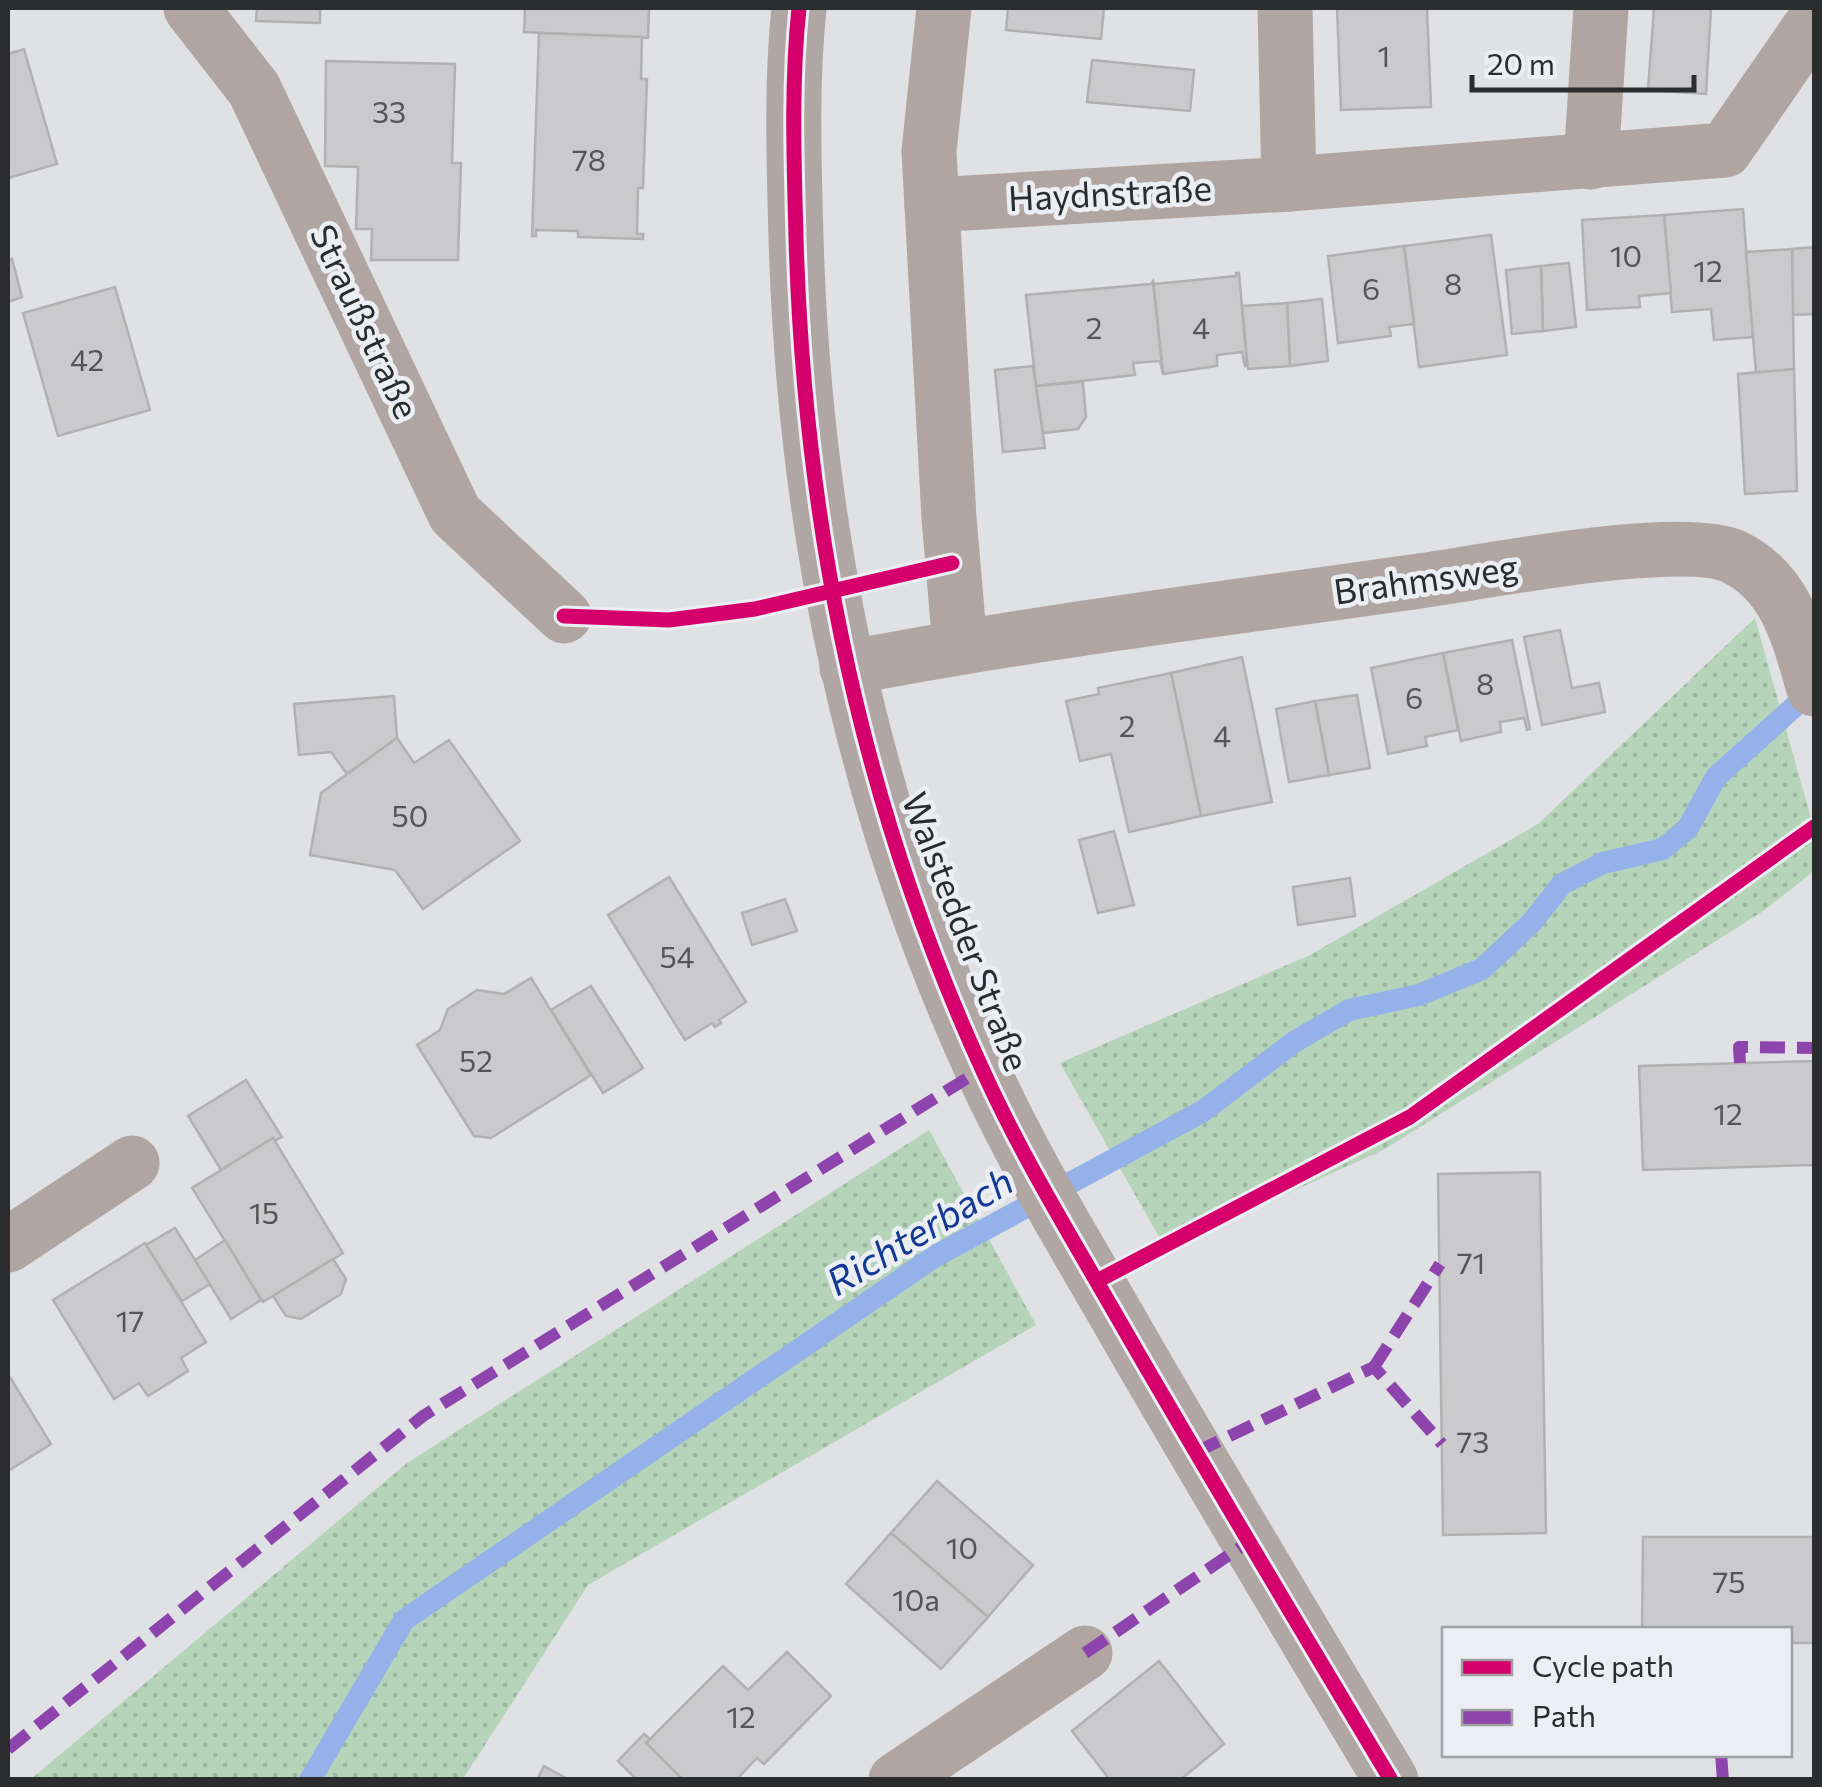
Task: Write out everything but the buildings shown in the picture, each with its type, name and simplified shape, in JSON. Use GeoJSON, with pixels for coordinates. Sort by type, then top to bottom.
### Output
{"type":"FeatureCollection","features":[{"type":"Feature","properties":{"kind":"main road","name":"Walstedder Straße"},"geometry":{"type":"LineString","coordinates":[[799,8],[793,129],[802,383],[830,589],[846,668],[902,872],[982,1070],[1018,1144],[1390,1780]]}},
{"type":"Feature","properties":{"kind":"street","name":"Straußstraße"},"geometry":{"type":"LineString","coordinates":[[192,8],[254,90],[456,514],[564,616]]}},
{"type":"Feature","properties":{"kind":"street"},"geometry":{"type":"LineString","coordinates":[[846,668],[960,646],[929,151],[944,8]]}},
{"type":"Feature","properties":{"kind":"street"},"geometry":{"type":"LineString","coordinates":[[1284,8],[1289,184]]}},
{"type":"Feature","properties":{"kind":"street"},"geometry":{"type":"LineString","coordinates":[[1591,162],[1601,8]]}},
{"type":"Feature","properties":{"kind":"street","name":"Haydnstraße"},"geometry":{"type":"LineString","coordinates":[[932,205],[1289,184],[1725,150],[1808,30],[1814,28]]}},
{"type":"Feature","properties":{"kind":"street","name":"Brahmsweg"},"geometry":{"type":"LineString","coordinates":[[960,646],[1597,556],[1706,549],[1735,558],[1764,579],[1792,614],[1814,689]]}},
{"type":"Feature","properties":{"kind":"street"},"geometry":{"type":"LineString","coordinates":[[8,1245],[132,1163]]}},
{"type":"Feature","properties":{"kind":"street"},"geometry":{"type":"LineString","coordinates":[[896,1780],[1085,1653]]}},
{"type":"Feature","properties":{"kind":"green space"},"geometry":{"type":"Polygon","coordinates":[[[1755,618],[1814,829],[1814,871],[1762,912],[1385,1149],[1166,1249],[1060,1063],[1310,955],[1538,824],[1755,618]]]}},
{"type":"Feature","properties":{"kind":"green space"},"geometry":{"type":"Polygon","coordinates":[[[929,1130],[1036,1325],[588,1585],[463,1779],[31,1779],[407,1463],[929,1130]]]}},
{"type":"Feature","properties":{"kind":"waterway","name":"Richterbach"},"geometry":{"type":"LineString","coordinates":[[310,1780],[404,1620],[934,1257],[1203,1111],[1294,1042],[1349,1010],[1419,995],[1482,969],[1532,922],[1562,884],[1603,863],[1663,849],[1688,828],[1716,777],[1814,689]]}},
{"type":"Feature","properties":{"kind":"marked path"},"geometry":{"type":"LineString","coordinates":[[1740,1063],[1739,1047],[1814,1048]]}},
{"type":"Feature","properties":{"kind":"marked path"},"geometry":{"type":"LineString","coordinates":[[8,1749],[423,1416],[982,1069]]}},
{"type":"Feature","properties":{"kind":"marked path"},"geometry":{"type":"LineString","coordinates":[[1374,1367],[1440,1264]]}},
{"type":"Feature","properties":{"kind":"marked path"},"geometry":{"type":"LineString","coordinates":[[1196,1452],[1374,1367],[1442,1444]]}},
{"type":"Feature","properties":{"kind":"marked path"},"geometry":{"type":"LineString","coordinates":[[1085,1653],[1248,1542]]}},
{"type":"Feature","properties":{"kind":"marked path"},"geometry":{"type":"LineString","coordinates":[[1721,1757],[1723,1780]]}},
{"type":"Feature","properties":{"kind":"cycle path"},"geometry":{"type":"LineString","coordinates":[[799,8],[794,94],[796,237],[812,453],[827,560],[848,665],[873,769],[905,872],[942,973],[1017,1140],[1159,1390],[1391,1780]]}},
{"type":"Feature","properties":{"kind":"cycle path"},"geometry":{"type":"LineString","coordinates":[[564,616],[669,620],[755,609],[952,563]]}},
{"type":"Feature","properties":{"kind":"cycle path"},"geometry":{"type":"LineString","coordinates":[[1097,1281],[1410,1117],[1814,827]]}}]}
